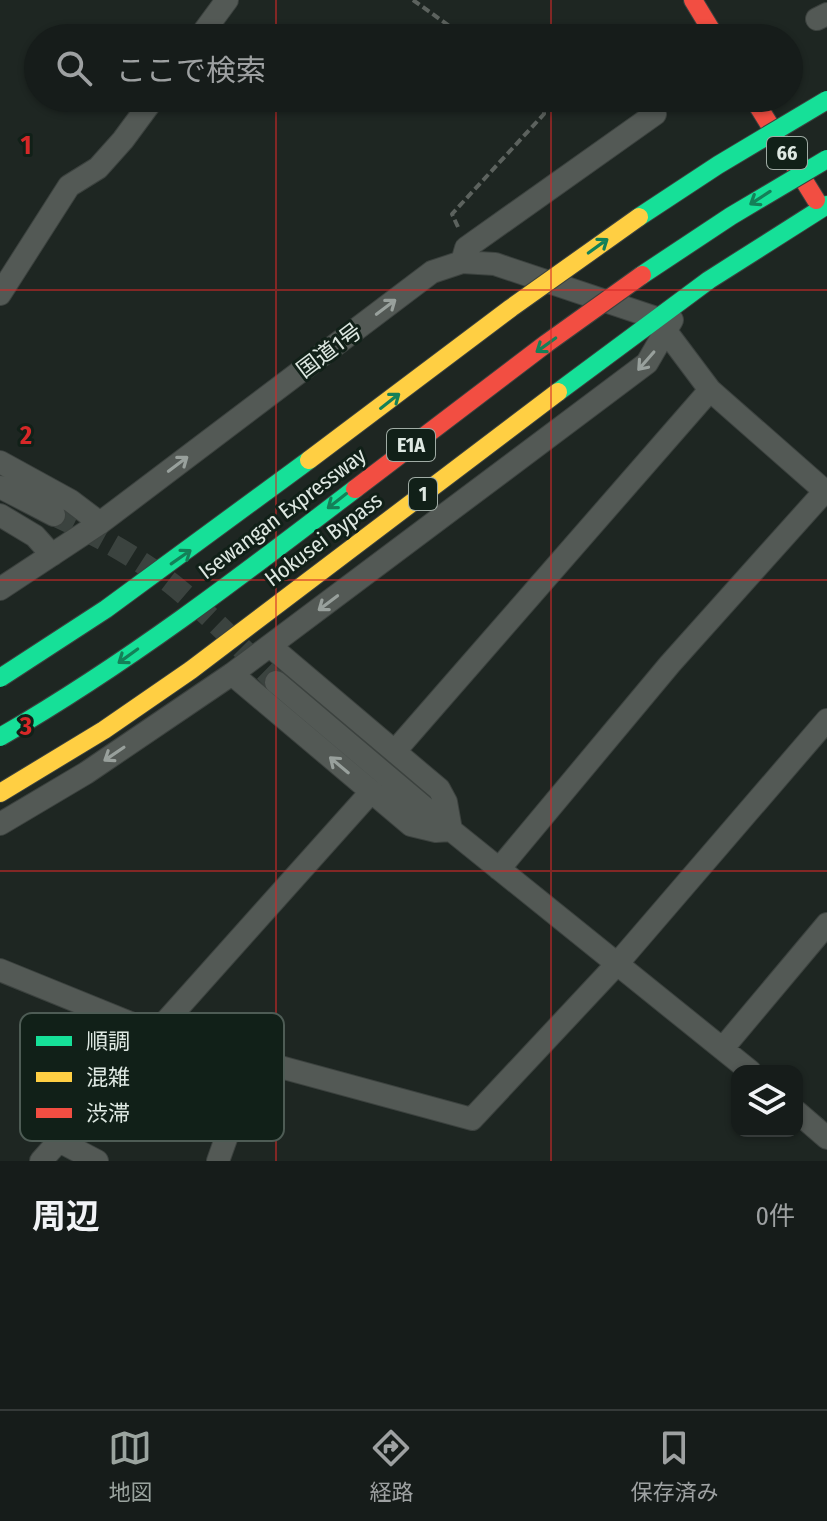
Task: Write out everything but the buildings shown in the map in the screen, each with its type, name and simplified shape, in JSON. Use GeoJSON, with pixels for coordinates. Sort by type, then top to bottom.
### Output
{"type":"FeatureCollection","features":[{"type":"Feature","properties":{"kind":"main road"},"geometry":{"type":"LineString","coordinates":[[693,0],[708,24]]}},
{"type":"Feature","properties":{"kind":"main road","name":"Isewangan Expressway"},"geometry":{"type":"LineString","coordinates":[[0,678],[73,632],[200,544],[506,312],[632,221],[757,139],[827,100]]}},
{"type":"Feature","properties":{"kind":"main road","name":"66"},"geometry":{"type":"LineString","coordinates":[[762,112],[824,207]]}},
{"type":"Feature","properties":{"kind":"main road","name":"Isewangan Expressway"},"geometry":{"type":"LineString","coordinates":[[0,737],[98,678],[659,264],[784,183],[827,159]]}},
{"type":"Feature","properties":{"kind":"main road"},"geometry":{"type":"LineString","coordinates":[[687,295],[824,207]]}},
{"type":"Feature","properties":{"kind":"main road","name":"Hokusei Bypass"},"geometry":{"type":"LineString","coordinates":[[0,793],[104,730],[191,670],[661,324]]}},
{"type":"Feature","properties":{"kind":"street"},"geometry":{"type":"LineString","coordinates":[[209,24],[227,0]]}},
{"type":"Feature","properties":{"kind":"street"},"geometry":{"type":"LineString","coordinates":[[0,294],[69,186],[98,168],[144,112]]}},
{"type":"Feature","properties":{"kind":"street","name":"国道1号"},"geometry":{"type":"LineString","coordinates":[[0,589],[100,523],[432,272],[464,255],[655,114]]}},
{"type":"Feature","properties":{"kind":"street"},"geometry":{"type":"LineString","coordinates":[[464,255],[661,324],[710,390],[826,492],[670,664],[499,869]]}},
{"type":"Feature","properties":{"kind":"street"},"geometry":{"type":"LineString","coordinates":[[0,824],[86,773],[232,674],[647,363],[661,324],[687,295]]}},
{"type":"Feature","properties":{"kind":"street"},"geometry":{"type":"LineString","coordinates":[[395,751],[710,390]]}},
{"type":"Feature","properties":{"kind":"street"},"geometry":{"type":"LineString","coordinates":[[0,462],[71,501],[100,523]]}},
{"type":"Feature","properties":{"kind":"street"},"geometry":{"type":"LineString","coordinates":[[0,487],[54,515]]}},
{"type":"Feature","properties":{"kind":"street"},"geometry":{"type":"LineString","coordinates":[[0,515],[35,536],[52,555]]}},
{"type":"Feature","properties":{"kind":"street"},"geometry":{"type":"LineString","coordinates":[[270,646],[439,789],[446,802],[451,830]]}},
{"type":"Feature","properties":{"kind":"street"},"geometry":{"type":"LineString","coordinates":[[232,674],[411,825],[421,829],[451,830]]}},
{"type":"Feature","properties":{"kind":"street"},"geometry":{"type":"LineString","coordinates":[[276,682],[451,830],[743,1065]]}},
{"type":"Feature","properties":{"kind":"street"},"geometry":{"type":"LineString","coordinates":[[284,1068],[472,1119],[617,964],[827,720]]}},
{"type":"Feature","properties":{"kind":"street"},"geometry":{"type":"LineString","coordinates":[[173,1013],[371,792]]}},
{"type":"Feature","properties":{"kind":"street"},"geometry":{"type":"LineString","coordinates":[[723,1048],[827,924]]}},
{"type":"Feature","properties":{"kind":"street"},"geometry":{"type":"LineString","coordinates":[[0,970],[106,1013]]}},
{"type":"Feature","properties":{"kind":"street"},"geometry":{"type":"LineString","coordinates":[[803,1117],[827,1138]]}},
{"type":"Feature","properties":{"kind":"street"},"geometry":{"type":"LineString","coordinates":[[41,1161],[59,1141],[97,1161]]}},
{"type":"Feature","properties":{"kind":"street"},"geometry":{"type":"LineString","coordinates":[[218,1161],[225,1141]]}},
{"type":"Feature","properties":{"kind":"path"},"geometry":{"type":"LineString","coordinates":[[413,0],[446,24]]}},
{"type":"Feature","properties":{"kind":"path"},"geometry":{"type":"LineString","coordinates":[[464,255],[452,214],[544,112]]}},
{"type":"Feature","properties":{"kind":"tunnel"},"geometry":{"type":"LineString","coordinates":[[54,515],[114,546],[172,584],[276,682]]}},
{"type":"Feature","properties":{"kind":"traffic: fast"},"geometry":{"type":"LineString","coordinates":[[639,217],[718,165],[827,100]]}},
{"type":"Feature","properties":{"kind":"traffic: fast"},"geometry":{"type":"LineString","coordinates":[[642,275],[731,216],[827,159]]}},
{"type":"Feature","properties":{"kind":"traffic: fast"},"geometry":{"type":"LineString","coordinates":[[558,392],[709,280],[827,205]]}},
{"type":"Feature","properties":{"kind":"traffic: fast"},"geometry":{"type":"LineString","coordinates":[[0,678],[106,609],[309,460]]}},
{"type":"Feature","properties":{"kind":"traffic: fast"},"geometry":{"type":"LineString","coordinates":[[0,737],[137,650],[355,489]]}},
{"type":"Feature","properties":{"kind":"traffic: slow"},"geometry":{"type":"LineString","coordinates":[[309,460],[511,308],[639,217]]}},
{"type":"Feature","properties":{"kind":"traffic: slow"},"geometry":{"type":"LineString","coordinates":[[0,793],[104,730],[191,670],[558,392]]}},
{"type":"Feature","properties":{"kind":"traffic: jam"},"geometry":{"type":"LineString","coordinates":[[693,0],[708,24]]}},
{"type":"Feature","properties":{"kind":"traffic: jam"},"geometry":{"type":"LineString","coordinates":[[762,112],[816,200]]}},
{"type":"Feature","properties":{"kind":"traffic: jam"},"geometry":{"type":"LineString","coordinates":[[355,489],[642,275]]}}]}
